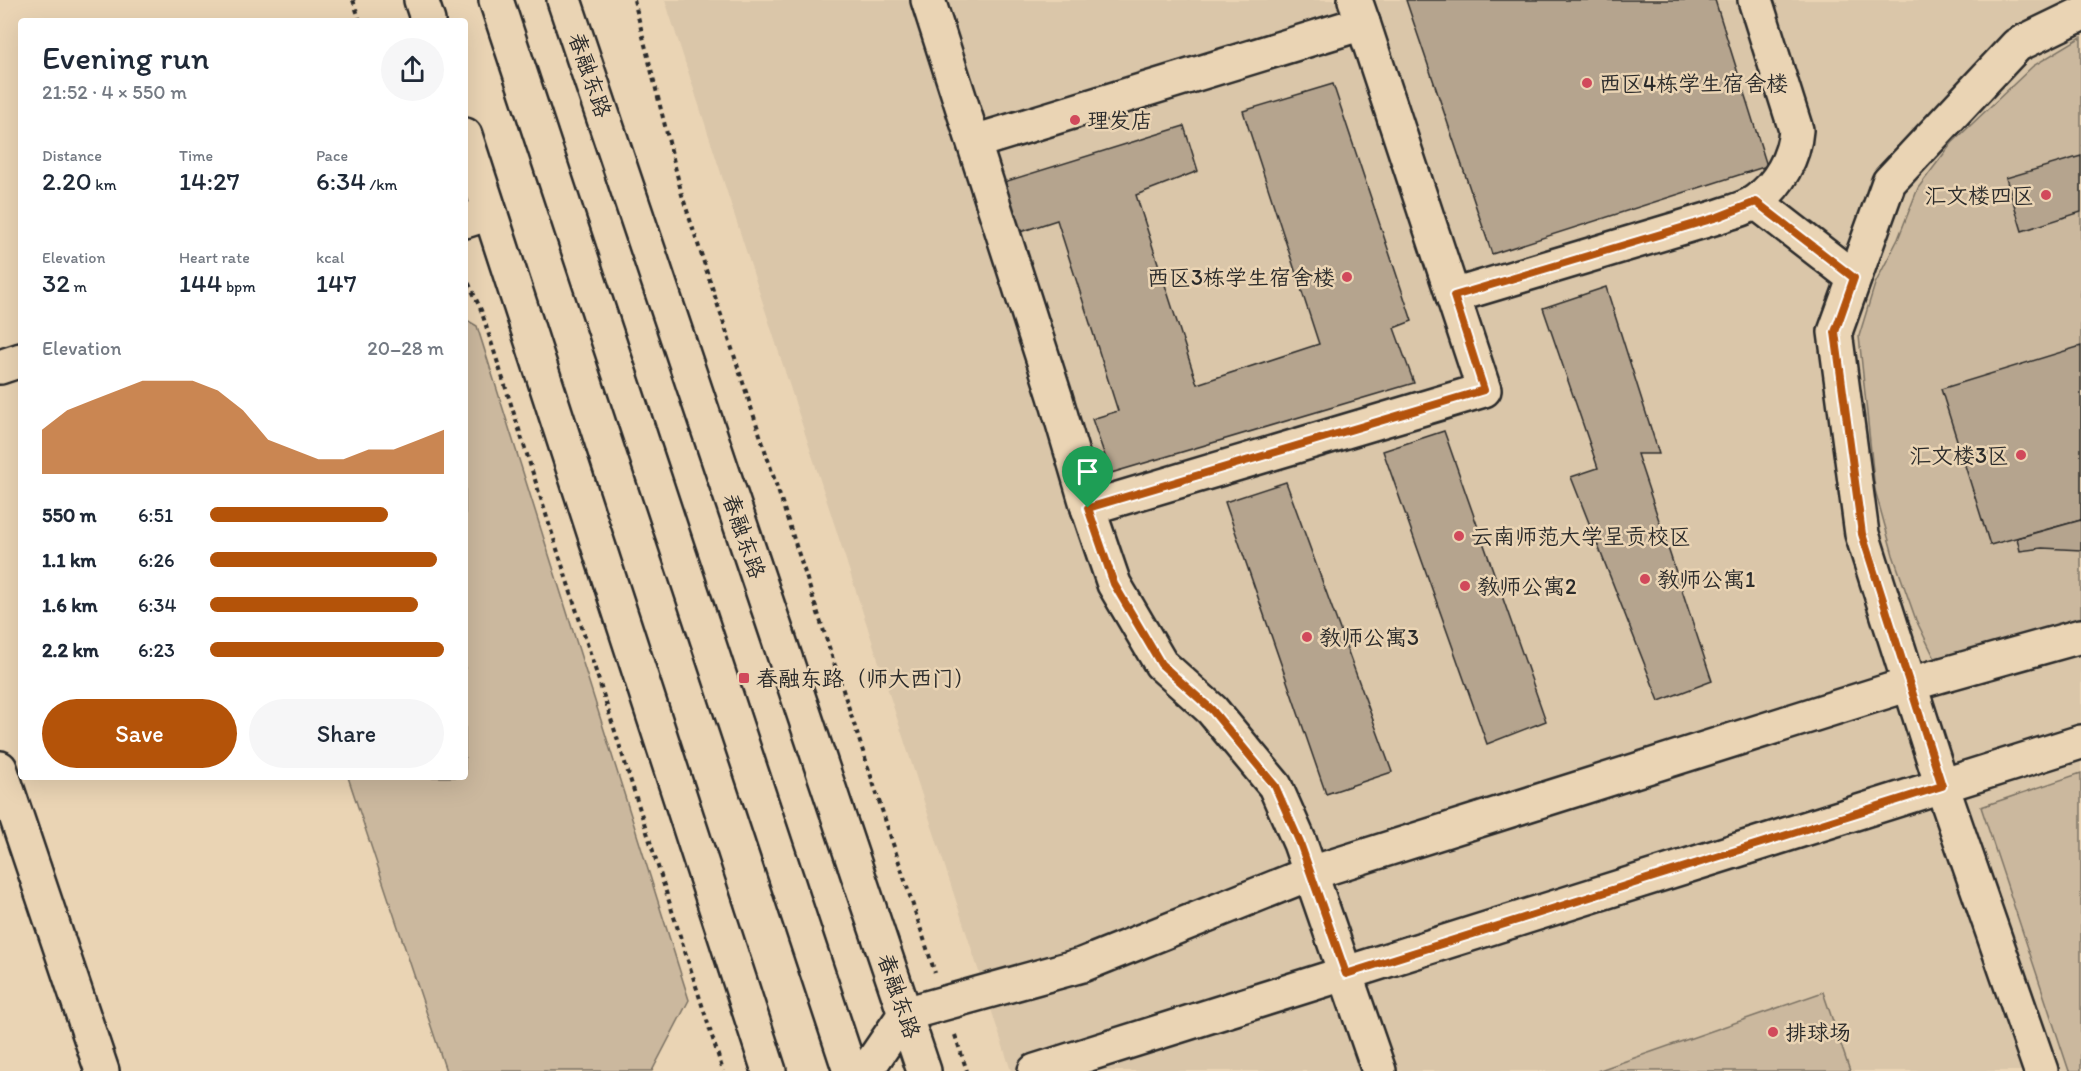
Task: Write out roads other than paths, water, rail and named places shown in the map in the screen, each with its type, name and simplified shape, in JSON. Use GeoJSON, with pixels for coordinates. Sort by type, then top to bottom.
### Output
{"type":"FeatureCollection","features":[{"type":"Feature","properties":{"kind":"street"},"geometry":{"type":"LineString","coordinates":[[421,0],[427,18]]}},
{"type":"Feature","properties":{"kind":"street"},"geometry":{"type":"LineString","coordinates":[[496,0],[850,1071]]}},
{"type":"Feature","properties":{"kind":"street","name":"春融东路"},"geometry":{"type":"LineString","coordinates":[[564,0],[924,1071]]}},
{"type":"Feature","properties":{"kind":"street"},"geometry":{"type":"LineString","coordinates":[[928,0],[1114,584],[1161,664],[1212,710],[1275,786],[1311,873],[1379,1071]]}},
{"type":"Feature","properties":{"kind":"street"},"geometry":{"type":"LineString","coordinates":[[1454,296],[1718,217],[1756,202],[1776,182],[1794,150],[1796,130],[1755,0]]}},
{"type":"Feature","properties":{"kind":"street"},"geometry":{"type":"LineString","coordinates":[[974,142],[1359,12],[1484,390],[1088,508]]}},
{"type":"Feature","properties":{"kind":"street"},"geometry":{"type":"LineString","coordinates":[[2041,1071],[1942,786],[1862,534],[1835,332],[1889,182],[2017,45],[2081,15]]}},
{"type":"Feature","properties":{"kind":"street"},"geometry":{"type":"LineString","coordinates":[[468,154],[478,217],[769,1071]]}},
{"type":"Feature","properties":{"kind":"street"},"geometry":{"type":"LineString","coordinates":[[1756,202],[1854,278]]}},
{"type":"Feature","properties":{"kind":"street"},"geometry":{"type":"LineString","coordinates":[[0,367],[18,361]]}},
{"type":"Feature","properties":{"kind":"street"},"geometry":{"type":"LineString","coordinates":[[866,1071],[905,1014],[1082,965],[1311,873],[1910,684],[2081,636]]}},
{"type":"Feature","properties":{"kind":"street"},"geometry":{"type":"LineString","coordinates":[[1035,1071],[2081,742]]}},
{"type":"Feature","properties":{"kind":"street"},"geometry":{"type":"LineString","coordinates":[[0,768],[102,1071]]}},
{"type":"Feature","properties":{"kind":"place","name":"西区4栋学生宿舍楼"},"geometry":{"type":"Point","coordinates":[1587,83]}},
{"type":"Feature","properties":{"kind":"place","name":"理发店"},"geometry":{"type":"Point","coordinates":[1075,120]}},
{"type":"Feature","properties":{"kind":"place","name":"汇文楼四区"},"geometry":{"type":"Point","coordinates":[2046,195]}},
{"type":"Feature","properties":{"kind":"place","name":"西区3栋学生宿舍楼"},"geometry":{"type":"Point","coordinates":[1347,277]}},
{"type":"Feature","properties":{"kind":"place","name":"汇文楼3区"},"geometry":{"type":"Point","coordinates":[2021,455]}},
{"type":"Feature","properties":{"kind":"place","name":"云南师范大学呈贡校区"},"geometry":{"type":"Point","coordinates":[1459,536]}},
{"type":"Feature","properties":{"kind":"place","name":"教师公寓1"},"geometry":{"type":"Point","coordinates":[1645,579]}},
{"type":"Feature","properties":{"kind":"place","name":"教师公寓2"},"geometry":{"type":"Point","coordinates":[1465,586]}},
{"type":"Feature","properties":{"kind":"place","name":"教师公寓3"},"geometry":{"type":"Point","coordinates":[1307,637]}},
{"type":"Feature","properties":{"kind":"place","name":"春融东路（师大西门）"},"geometry":{"type":"Point","coordinates":[744,678]}},
{"type":"Feature","properties":{"kind":"place","name":"排球场"},"geometry":{"type":"Point","coordinates":[1773,1032]}}]}
